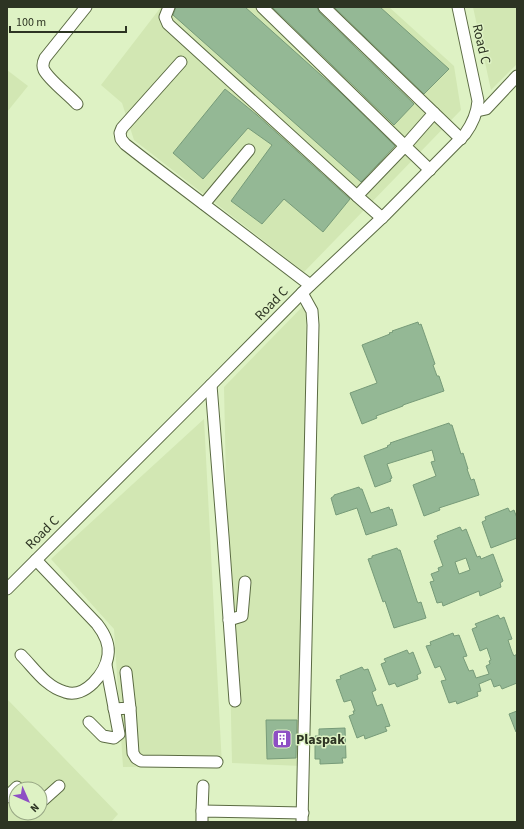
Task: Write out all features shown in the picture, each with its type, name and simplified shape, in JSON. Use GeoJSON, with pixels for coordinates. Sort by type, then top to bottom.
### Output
{"type":"FeatureCollection","features":[{"type":"Feature","properties":{"kind":"street"},"geometry":{"type":"LineString","coordinates":[[77,104],[52,79],[44,70],[42,65],[45,58],[86,7]]}},
{"type":"Feature","properties":{"kind":"street"},"geometry":{"type":"LineString","coordinates":[[169,7],[165,17],[168,24],[382,218]]}},
{"type":"Feature","properties":{"kind":"street"},"geometry":{"type":"LineString","coordinates":[[262,7],[430,170]]}},
{"type":"Feature","properties":{"kind":"street"},"geometry":{"type":"LineString","coordinates":[[324,7],[460,139]]}},
{"type":"Feature","properties":{"kind":"street","name":"Road C"},"geometry":{"type":"LineString","coordinates":[[7,589],[306,289],[382,218],[430,170],[460,139],[473,123],[477,111],[478,101],[458,7]]}},
{"type":"Feature","properties":{"kind":"street"},"geometry":{"type":"LineString","coordinates":[[181,62],[122,128],[120,133],[121,139],[125,144],[204,204],[306,289],[312,311],[313,325],[302,817],[202,816],[203,786]]}},
{"type":"Feature","properties":{"kind":"street"},"geometry":{"type":"LineString","coordinates":[[477,111],[486,109],[517,76]]}},
{"type":"Feature","properties":{"kind":"street"},"geometry":{"type":"LineString","coordinates":[[357,196],[434,113]]}},
{"type":"Feature","properties":{"kind":"street"},"geometry":{"type":"LineString","coordinates":[[204,204],[249,150]]}},
{"type":"Feature","properties":{"kind":"street"},"geometry":{"type":"LineString","coordinates":[[211,385],[235,701]]}},
{"type":"Feature","properties":{"kind":"street"},"geometry":{"type":"LineString","coordinates":[[36,560],[105,634],[108,644],[106,665],[119,734],[114,738],[103,736],[88,722]]}},
{"type":"Feature","properties":{"kind":"street"},"geometry":{"type":"LineString","coordinates":[[229,620],[242,616],[245,582]]}},
{"type":"Feature","properties":{"kind":"street"},"geometry":{"type":"LineString","coordinates":[[21,655],[52,686],[71,694],[77,694],[87,688],[98,677],[106,665]]}},
{"type":"Feature","properties":{"kind":"street"},"geometry":{"type":"LineString","coordinates":[[126,672],[133,753],[136,758],[140,761],[217,762]]}},
{"type":"Feature","properties":{"kind":"street"},"geometry":{"type":"LineString","coordinates":[[114,709],[130,708]]}},
{"type":"Feature","properties":{"kind":"street"},"geometry":{"type":"LineString","coordinates":[[48,796],[59,786]]}},
{"type":"Feature","properties":{"kind":"shaded area"},"geometry":{"type":"Polygon","coordinates":[[[161,7],[389,7],[454,66],[461,110],[304,272],[134,140],[122,103],[101,85],[161,7]]]}},
{"type":"Feature","properties":{"kind":"shaded area"},"geometry":{"type":"Polygon","coordinates":[[[473,7],[517,7],[517,64],[491,90],[473,7]]]}},
{"type":"Feature","properties":{"kind":"shaded area"},"geometry":{"type":"Polygon","coordinates":[[[7,70],[28,86],[7,112],[7,70]]]}},
{"type":"Feature","properties":{"kind":"shaded area"},"geometry":{"type":"Polygon","coordinates":[[[306,303],[302,766],[232,763],[224,387],[306,303]]]}},
{"type":"Feature","properties":{"kind":"shaded area"},"geometry":{"type":"Polygon","coordinates":[[[204,419],[222,766],[123,767],[114,629],[51,559],[204,419]]]}},
{"type":"Feature","properties":{"kind":"shaded area"},"geometry":{"type":"Polygon","coordinates":[[[7,699],[118,814],[111,822],[7,822],[7,699]]]}},
{"type":"Feature","properties":{"kind":"building"},"geometry":{"type":"Polygon","coordinates":[[[176,7],[245,7],[341,93],[395,146],[361,182],[173,15],[176,7]]]}},
{"type":"Feature","properties":{"kind":"building"},"geometry":{"type":"Polygon","coordinates":[[[272,7],[317,7],[319,12],[414,104],[394,125],[272,7]]]}},
{"type":"Feature","properties":{"kind":"building"},"geometry":{"type":"Polygon","coordinates":[[[334,7],[380,7],[449,69],[424,94],[334,7]]]}},
{"type":"Feature","properties":{"kind":"building"},"geometry":{"type":"Polygon","coordinates":[[[225,89],[257,115],[350,199],[323,232],[284,199],[262,224],[231,201],[272,145],[248,128],[203,179],[173,153],[225,89]]]}},
{"type":"Feature","properties":{"kind":"building"},"geometry":{"type":"Polygon","coordinates":[[[418,322],[419,325],[421,324],[435,364],[433,365],[437,376],[439,376],[444,391],[403,405],[376,416],[377,418],[362,424],[350,393],[377,383],[362,345],[390,334],[389,333],[393,332],[392,331],[418,322]]]}},
{"type":"Feature","properties":{"kind":"building"},"geometry":{"type":"Polygon","coordinates":[[[449,423],[452,425],[461,454],[463,453],[471,480],[474,479],[479,495],[439,508],[440,510],[424,516],[413,485],[436,476],[431,462],[435,461],[432,450],[387,464],[392,478],[390,479],[391,481],[375,487],[364,456],[388,447],[387,446],[391,444],[390,443],[449,423]]]}},
{"type":"Feature","properties":{"kind":"building"},"geometry":{"type":"Polygon","coordinates":[[[359,487],[362,489],[371,513],[389,507],[390,510],[392,509],[397,525],[366,535],[357,508],[336,515],[331,498],[334,495],[359,487]]]}},
{"type":"Feature","properties":{"kind":"building"},"geometry":{"type":"Polygon","coordinates":[[[508,508],[510,512],[514,510],[517,518],[517,538],[491,548],[482,522],[486,520],[485,517],[508,508]]]}},
{"type":"Feature","properties":{"kind":"building"},"geometry":{"type":"Polygon","coordinates":[[[460,527],[462,531],[466,529],[477,557],[480,556],[481,559],[493,554],[503,581],[500,583],[501,587],[480,596],[479,591],[443,606],[442,602],[437,603],[430,582],[434,581],[431,574],[439,571],[438,568],[443,566],[434,541],[438,539],[437,536],[460,527]],[[466,558],[455,562],[459,574],[470,570],[466,558]]]}},
{"type":"Feature","properties":{"kind":"building"},"geometry":{"type":"Polygon","coordinates":[[[397,548],[400,550],[417,601],[418,603],[421,602],[426,618],[394,628],[368,559],[372,558],[372,556],[397,548]]]}},
{"type":"Feature","properties":{"kind":"building"},"geometry":{"type":"Polygon","coordinates":[[[498,615],[500,619],[504,617],[512,639],[508,640],[512,652],[514,656],[517,654],[517,683],[502,689],[500,685],[494,687],[491,679],[479,684],[481,691],[477,692],[478,696],[457,704],[456,701],[449,703],[441,681],[446,680],[440,666],[435,668],[426,646],[431,645],[430,642],[453,633],[454,636],[459,635],[467,656],[463,657],[469,671],[473,670],[476,678],[489,674],[486,666],[490,664],[489,661],[491,660],[487,648],[480,651],[472,629],[477,627],[475,624],[498,615]]]}},
{"type":"Feature","properties":{"kind":"building"},"geometry":{"type":"Polygon","coordinates":[[[407,650],[409,654],[413,652],[421,673],[417,675],[418,679],[397,687],[395,683],[389,685],[381,664],[386,662],[384,659],[407,650]]]}},
{"type":"Feature","properties":{"kind":"building"},"geometry":{"type":"Polygon","coordinates":[[[362,667],[364,670],[368,669],[376,690],[372,692],[377,706],[382,704],[390,726],[385,727],[387,731],[365,739],[364,735],[357,738],[349,716],[354,714],[353,711],[355,711],[351,700],[344,702],[336,680],[341,679],[340,676],[362,667]]]}},
{"type":"Feature","properties":{"kind":"building"},"geometry":{"type":"Polygon","coordinates":[[[517,711],[517,732],[516,732],[509,714],[517,711]]]}},
{"type":"Feature","properties":{"kind":"building","name":"Plaspak"},"geometry":{"type":"Polygon","coordinates":[[[266,720],[297,720],[296,758],[267,759],[266,720]]]}},
{"type":"Feature","properties":{"kind":"building"},"geometry":{"type":"Polygon","coordinates":[[[345,728],[346,758],[342,758],[343,763],[320,764],[320,759],[315,759],[315,736],[319,736],[319,729],[345,728]]]}},
{"type":"Feature","properties":{"kind":"place","name":"Plaspak"},"geometry":{"type":"Point","coordinates":[282,739]}}]}
